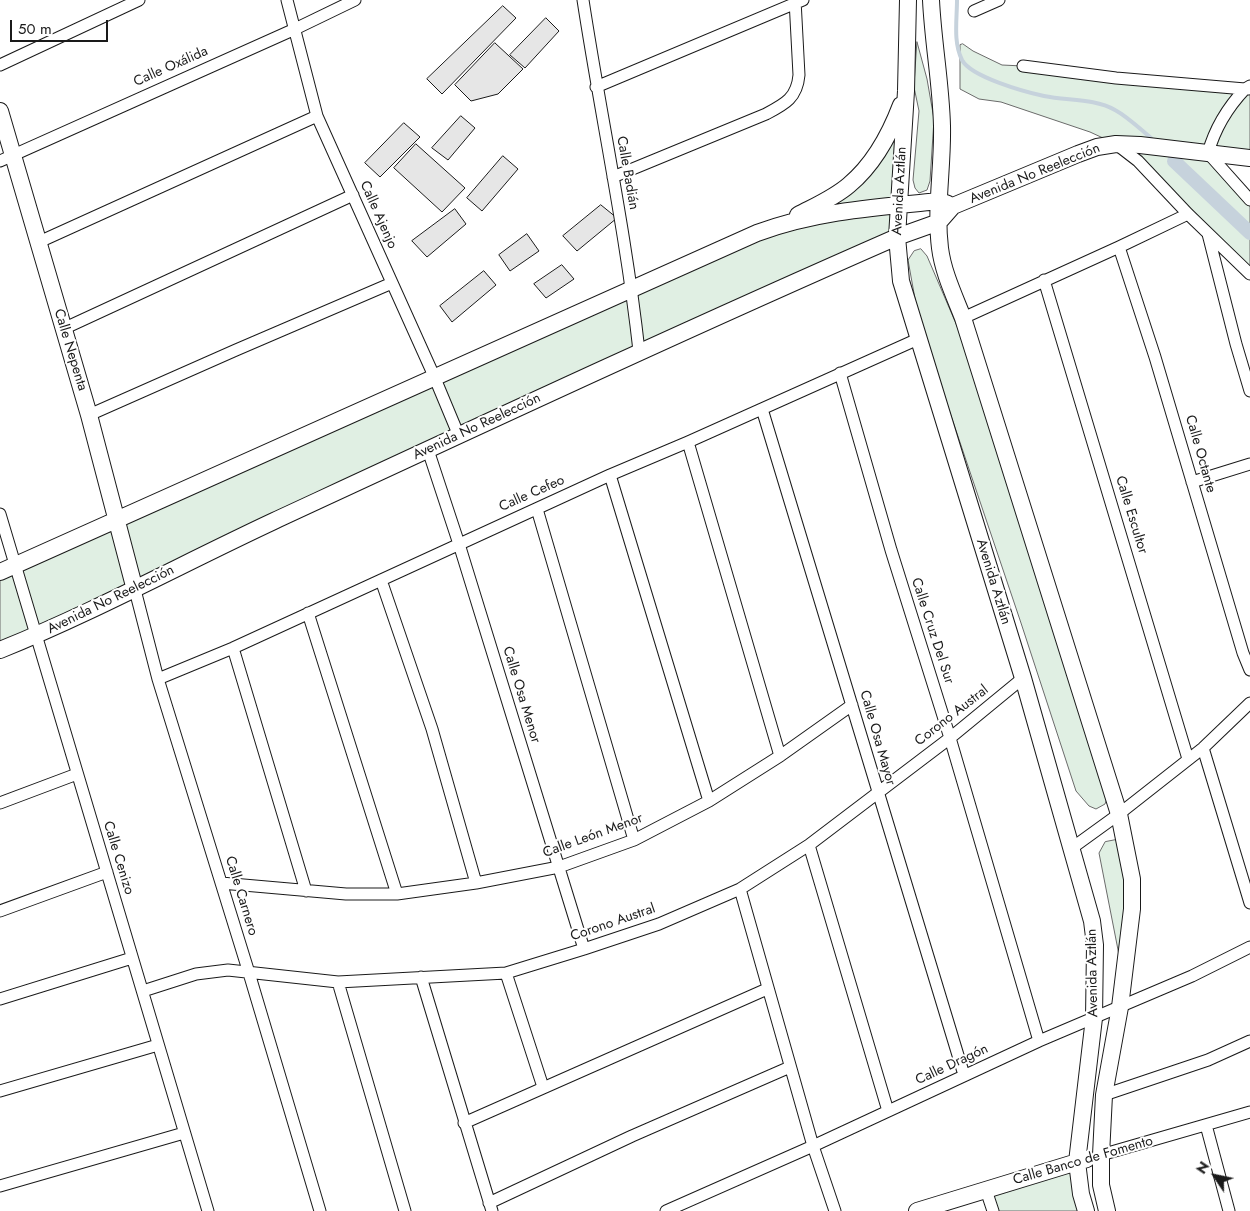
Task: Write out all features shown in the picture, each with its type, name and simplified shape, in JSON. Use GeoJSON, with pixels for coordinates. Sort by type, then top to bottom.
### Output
{"type":"FeatureCollection","features":[{"type":"Feature","properties":{"kind":"main road","name":"Avenida Aztlán"},"geometry":{"type":"LineString","coordinates":[[908,0],[906,91],[896,237],[901,281],[1023,678],[1092,921],[1095,945],[1094,1018],[1077,1162],[1081,1194],[1086,1211]]}},
{"type":"Feature","properties":{"kind":"main road","name":"Avenida Aztlán"},"geometry":{"type":"LineString","coordinates":[[931,0],[941,98],[947,204],[939,222],[940,249],[1119,814],[1132,879],[1132,902],[1120,1007],[1104,1095],[1101,1185],[1107,1211]]}},
{"type":"Feature","properties":{"kind":"main road"},"geometry":{"type":"LineString","coordinates":[[784,222],[820,203],[848,185],[869,163],[883,144],[906,91]]}},
{"type":"Feature","properties":{"kind":"main road","name":"Calle Nepenta"},"geometry":{"type":"LineString","coordinates":[[0,111],[6,158],[39,242],[63,329],[90,415],[135,590]]}},
{"type":"Feature","properties":{"kind":"main road","name":"Avenida No Reelección"},"geometry":{"type":"LineString","coordinates":[[0,572],[434,376],[757,232],[784,222],[899,205],[947,204],[1097,147],[1116,144],[1250,158]]}},
{"type":"Feature","properties":{"kind":"main road","name":"Avenida No Reelección"},"geometry":{"type":"LineString","coordinates":[[0,650],[36,636],[135,590],[270,523],[639,352],[896,237],[939,222]]}},
{"type":"Feature","properties":{"kind":"main road","name":"Calle Banco de Fomento"},"geometry":{"type":"LineString","coordinates":[[917,1211],[1101,1155]]}},
{"type":"Feature","properties":{"kind":"street"},"geometry":{"type":"LineString","coordinates":[[0,64],[140,0]]}},
{"type":"Feature","properties":{"kind":"street","name":"Calle Ajenjo"},"geometry":{"type":"LineString","coordinates":[[287,0],[317,116],[354,195],[459,436]]}},
{"type":"Feature","properties":{"kind":"street","name":"Calle Oxálida"},"geometry":{"type":"LineString","coordinates":[[6,158],[295,29],[355,0]]}},
{"type":"Feature","properties":{"kind":"street","name":"Calle Badián"},"geometry":{"type":"LineString","coordinates":[[583,0],[596,87],[632,288],[639,352]]}},
{"type":"Feature","properties":{"kind":"street"},"geometry":{"type":"LineString","coordinates":[[974,11],[999,0]]}},
{"type":"Feature","properties":{"kind":"street"},"geometry":{"type":"LineString","coordinates":[[596,87],[798,1],[798,86],[792,96],[782,106],[613,178]]}},
{"type":"Feature","properties":{"kind":"street"},"geometry":{"type":"LineString","coordinates":[[1023,66],[1116,78],[1248,88]]}},
{"type":"Feature","properties":{"kind":"street"},"geometry":{"type":"LineString","coordinates":[[1248,88],[1221,118],[1212,136],[1208,153],[1250,200]]}},
{"type":"Feature","properties":{"kind":"street"},"geometry":{"type":"LineString","coordinates":[[39,242],[317,116]]}},
{"type":"Feature","properties":{"kind":"street"},"geometry":{"type":"LineString","coordinates":[[1116,144],[1138,161],[1188,214],[1250,274]]}},
{"type":"Feature","properties":{"kind":"street"},"geometry":{"type":"LineString","coordinates":[[63,329],[354,195]]}},
{"type":"Feature","properties":{"kind":"street"},"geometry":{"type":"LineString","coordinates":[[963,318],[1188,214]]}},
{"type":"Feature","properties":{"kind":"street"},"geometry":{"type":"LineString","coordinates":[[1208,234],[1250,391]]}},
{"type":"Feature","properties":{"kind":"street","name":"Calle Octante"},"geometry":{"type":"LineString","coordinates":[[1119,247],[1155,357],[1243,653],[1250,670]]}},
{"type":"Feature","properties":{"kind":"street","name":"Calle Escultor"},"geometry":{"type":"LineString","coordinates":[[1044,280],[1188,759]]}},
{"type":"Feature","properties":{"kind":"street"},"geometry":{"type":"LineString","coordinates":[[90,415],[392,283]]}},
{"type":"Feature","properties":{"kind":"street","name":"Calle Cefeo"},"geometry":{"type":"LineString","coordinates":[[158,679],[233,648],[610,475],[918,339]]}},
{"type":"Feature","properties":{"kind":"street","name":"Calle Cruz Del Sur"},"geometry":{"type":"LineString","coordinates":[[840,373],[890,550],[950,738],[1039,1041]]}},
{"type":"Feature","properties":{"kind":"street","name":"Calle Osa Mayor"},"geometry":{"type":"LineString","coordinates":[[762,409],[964,1075]]}},
{"type":"Feature","properties":{"kind":"street"},"geometry":{"type":"LineString","coordinates":[[688,442],[780,756]]}},
{"type":"Feature","properties":{"kind":"street","name":"Calle Osa Menor"},"geometry":{"type":"LineString","coordinates":[[428,450],[459,544],[584,950]]}},
{"type":"Feature","properties":{"kind":"street"},"geometry":{"type":"LineString","coordinates":[[1192,482],[1250,464]]}},
{"type":"Feature","properties":{"kind":"street"},"geometry":{"type":"LineString","coordinates":[[610,475],[709,802]]}},
{"type":"Feature","properties":{"kind":"street"},"geometry":{"type":"LineString","coordinates":[[537,508],[634,840]]}},
{"type":"Feature","properties":{"kind":"street","name":"Calle Cenizo"},"geometry":{"type":"LineString","coordinates":[[0,514],[132,958],[144,991],[158,1045],[208,1211]]}},
{"type":"Feature","properties":{"kind":"street"},"geometry":{"type":"LineString","coordinates":[[382,580],[432,729],[476,883]]}},
{"type":"Feature","properties":{"kind":"street","name":"Calle Carnero"},"geometry":{"type":"LineString","coordinates":[[135,590],[158,679],[250,973],[320,1211]]}},
{"type":"Feature","properties":{"kind":"street"},"geometry":{"type":"LineString","coordinates":[[308,613],[397,894]]}},
{"type":"Feature","properties":{"kind":"street"},"geometry":{"type":"LineString","coordinates":[[233,648],[306,891]]}},
{"type":"Feature","properties":{"kind":"street","name":"Corono Austral"},"geometry":{"type":"LineString","coordinates":[[144,991],[196,974],[228,970],[338,982],[506,973],[584,950],[659,924],[740,889],[809,845],[950,738],[1023,678]]}},
{"type":"Feature","properties":{"kind":"street"},"geometry":{"type":"LineString","coordinates":[[1072,848],[1203,748],[1250,703]]}},
{"type":"Feature","properties":{"kind":"street","name":"Calle León Menor"},"geometry":{"type":"LineString","coordinates":[[222,883],[346,894],[397,894],[476,883],[559,867],[634,840],[709,802],[780,756],[852,705]]}},
{"type":"Feature","properties":{"kind":"street"},"geometry":{"type":"LineString","coordinates":[[1203,748],[1250,903]]}},
{"type":"Feature","properties":{"kind":"street"},"geometry":{"type":"LineString","coordinates":[[0,803],[77,774]]}},
{"type":"Feature","properties":{"kind":"street"},"geometry":{"type":"LineString","coordinates":[[809,845],[888,1111]]}},
{"type":"Feature","properties":{"kind":"street"},"geometry":{"type":"LineString","coordinates":[[0,911],[107,872]]}},
{"type":"Feature","properties":{"kind":"street"},"geometry":{"type":"LineString","coordinates":[[740,889],[813,1146],[834,1211]]}},
{"type":"Feature","properties":{"kind":"street","name":"Calle Dragón"},"geometry":{"type":"LineString","coordinates":[[666,1211],[813,1146],[1039,1041],[1192,976],[1250,947]]}},
{"type":"Feature","properties":{"kind":"street"},"geometry":{"type":"LineString","coordinates":[[0,999],[132,958]]}},
{"type":"Feature","properties":{"kind":"street"},"geometry":{"type":"LineString","coordinates":[[506,973],[544,1087]]}},
{"type":"Feature","properties":{"kind":"street"},"geometry":{"type":"LineString","coordinates":[[421,977],[490,1207],[632,1136],[790,1067]]}},
{"type":"Feature","properties":{"kind":"street"},"geometry":{"type":"LineString","coordinates":[[338,982],[405,1211]]}},
{"type":"Feature","properties":{"kind":"street"},"geometry":{"type":"LineString","coordinates":[[464,1123],[767,988]]}},
{"type":"Feature","properties":{"kind":"street"},"geometry":{"type":"LineString","coordinates":[[1104,1095],[1208,1060],[1250,1041]]}},
{"type":"Feature","properties":{"kind":"street"},"geometry":{"type":"LineString","coordinates":[[0,1091],[158,1045]]}},
{"type":"Feature","properties":{"kind":"street","name":"Calle Banco de Fomento"},"geometry":{"type":"LineString","coordinates":[[1101,1155],[1250,1112]]}},
{"type":"Feature","properties":{"kind":"street"},"geometry":{"type":"LineString","coordinates":[[1206,1125],[1229,1211]]}},
{"type":"Feature","properties":{"kind":"street"},"geometry":{"type":"LineString","coordinates":[[0,1186],[184,1133]]}},
{"type":"Feature","properties":{"kind":"street"},"geometry":{"type":"LineString","coordinates":[[986,1190],[992,1211]]}},
{"type":"Feature","properties":{"kind":"green space"},"geometry":{"type":"Polygon","coordinates":[[[917,42],[927,79],[934,119],[930,181],[927,190],[919,193],[915,188],[913,180],[919,111],[914,87],[917,42]]]}},
{"type":"Feature","properties":{"kind":"green space"},"geometry":{"type":"Polygon","coordinates":[[[963,44],[1002,65],[1250,89],[1250,157],[1209,153],[1250,200],[1250,274],[1116,144],[1090,132],[1001,102],[979,99],[960,89],[960,45],[963,44]]]}},
{"type":"Feature","properties":{"kind":"green space"},"geometry":{"type":"Polygon","coordinates":[[[897,116],[897,237],[0,650],[0,572],[784,223],[848,185],[897,116]]]}},
{"type":"Feature","properties":{"kind":"green space"},"geometry":{"type":"Polygon","coordinates":[[[921,249],[927,256],[960,333],[1110,790],[1105,804],[1096,809],[1089,806],[1076,791],[919,321],[908,260],[914,251],[921,249]]]}},
{"type":"Feature","properties":{"kind":"green space"},"geometry":{"type":"Polygon","coordinates":[[[1121,839],[1126,892],[1120,960],[1099,853],[1105,842],[1121,839]]]}},
{"type":"Feature","properties":{"kind":"green space"},"geometry":{"type":"Polygon","coordinates":[[[1077,1162],[1086,1211],[993,1211],[986,1190],[1077,1162]]]}},
{"type":"Feature","properties":{"kind":"building"},"geometry":{"type":"Polygon","coordinates":[[[503,6],[516,18],[442,94],[427,79],[503,6]]]}},
{"type":"Feature","properties":{"kind":"building"},"geometry":{"type":"Polygon","coordinates":[[[546,18],[559,31],[525,68],[510,55],[546,18]]]}},
{"type":"Feature","properties":{"kind":"building"},"geometry":{"type":"Polygon","coordinates":[[[495,43],[523,69],[498,94],[471,101],[455,85],[495,43]]]}},
{"type":"Feature","properties":{"kind":"building"},"geometry":{"type":"Polygon","coordinates":[[[461,116],[475,128],[448,160],[432,148],[461,116]]]}},
{"type":"Feature","properties":{"kind":"building"},"geometry":{"type":"Polygon","coordinates":[[[404,123],[420,137],[380,177],[365,163],[404,123]]]}},
{"type":"Feature","properties":{"kind":"building"},"geometry":{"type":"Polygon","coordinates":[[[416,144],[465,188],[442,212],[394,168],[416,144]]]}},
{"type":"Feature","properties":{"kind":"building"},"geometry":{"type":"Polygon","coordinates":[[[503,156],[518,169],[482,211],[467,198],[503,156]]]}},
{"type":"Feature","properties":{"kind":"building"},"geometry":{"type":"Polygon","coordinates":[[[601,205],[617,218],[577,251],[563,236],[601,205]]]}},
{"type":"Feature","properties":{"kind":"building"},"geometry":{"type":"Polygon","coordinates":[[[455,209],[466,224],[427,257],[412,241],[455,209]]]}},
{"type":"Feature","properties":{"kind":"building"},"geometry":{"type":"Polygon","coordinates":[[[527,234],[539,251],[510,271],[499,255],[527,234]]]}},
{"type":"Feature","properties":{"kind":"building"},"geometry":{"type":"Polygon","coordinates":[[[562,265],[574,279],[546,298],[534,284],[562,265]]]}},
{"type":"Feature","properties":{"kind":"building"},"geometry":{"type":"Polygon","coordinates":[[[484,271],[496,285],[452,322],[440,306],[484,271]]]}},
{"type":"Feature","properties":{"kind":"waterway"},"geometry":{"type":"LineString","coordinates":[[957,0],[957,46],[962,60],[967,66],[987,78],[1024,91],[1053,98],[1098,103],[1107,106],[1125,116],[1151,138]]}},
{"type":"Feature","properties":{"kind":"waterway"},"geometry":{"type":"LineString","coordinates":[[1174,161],[1250,233]]}}]}
